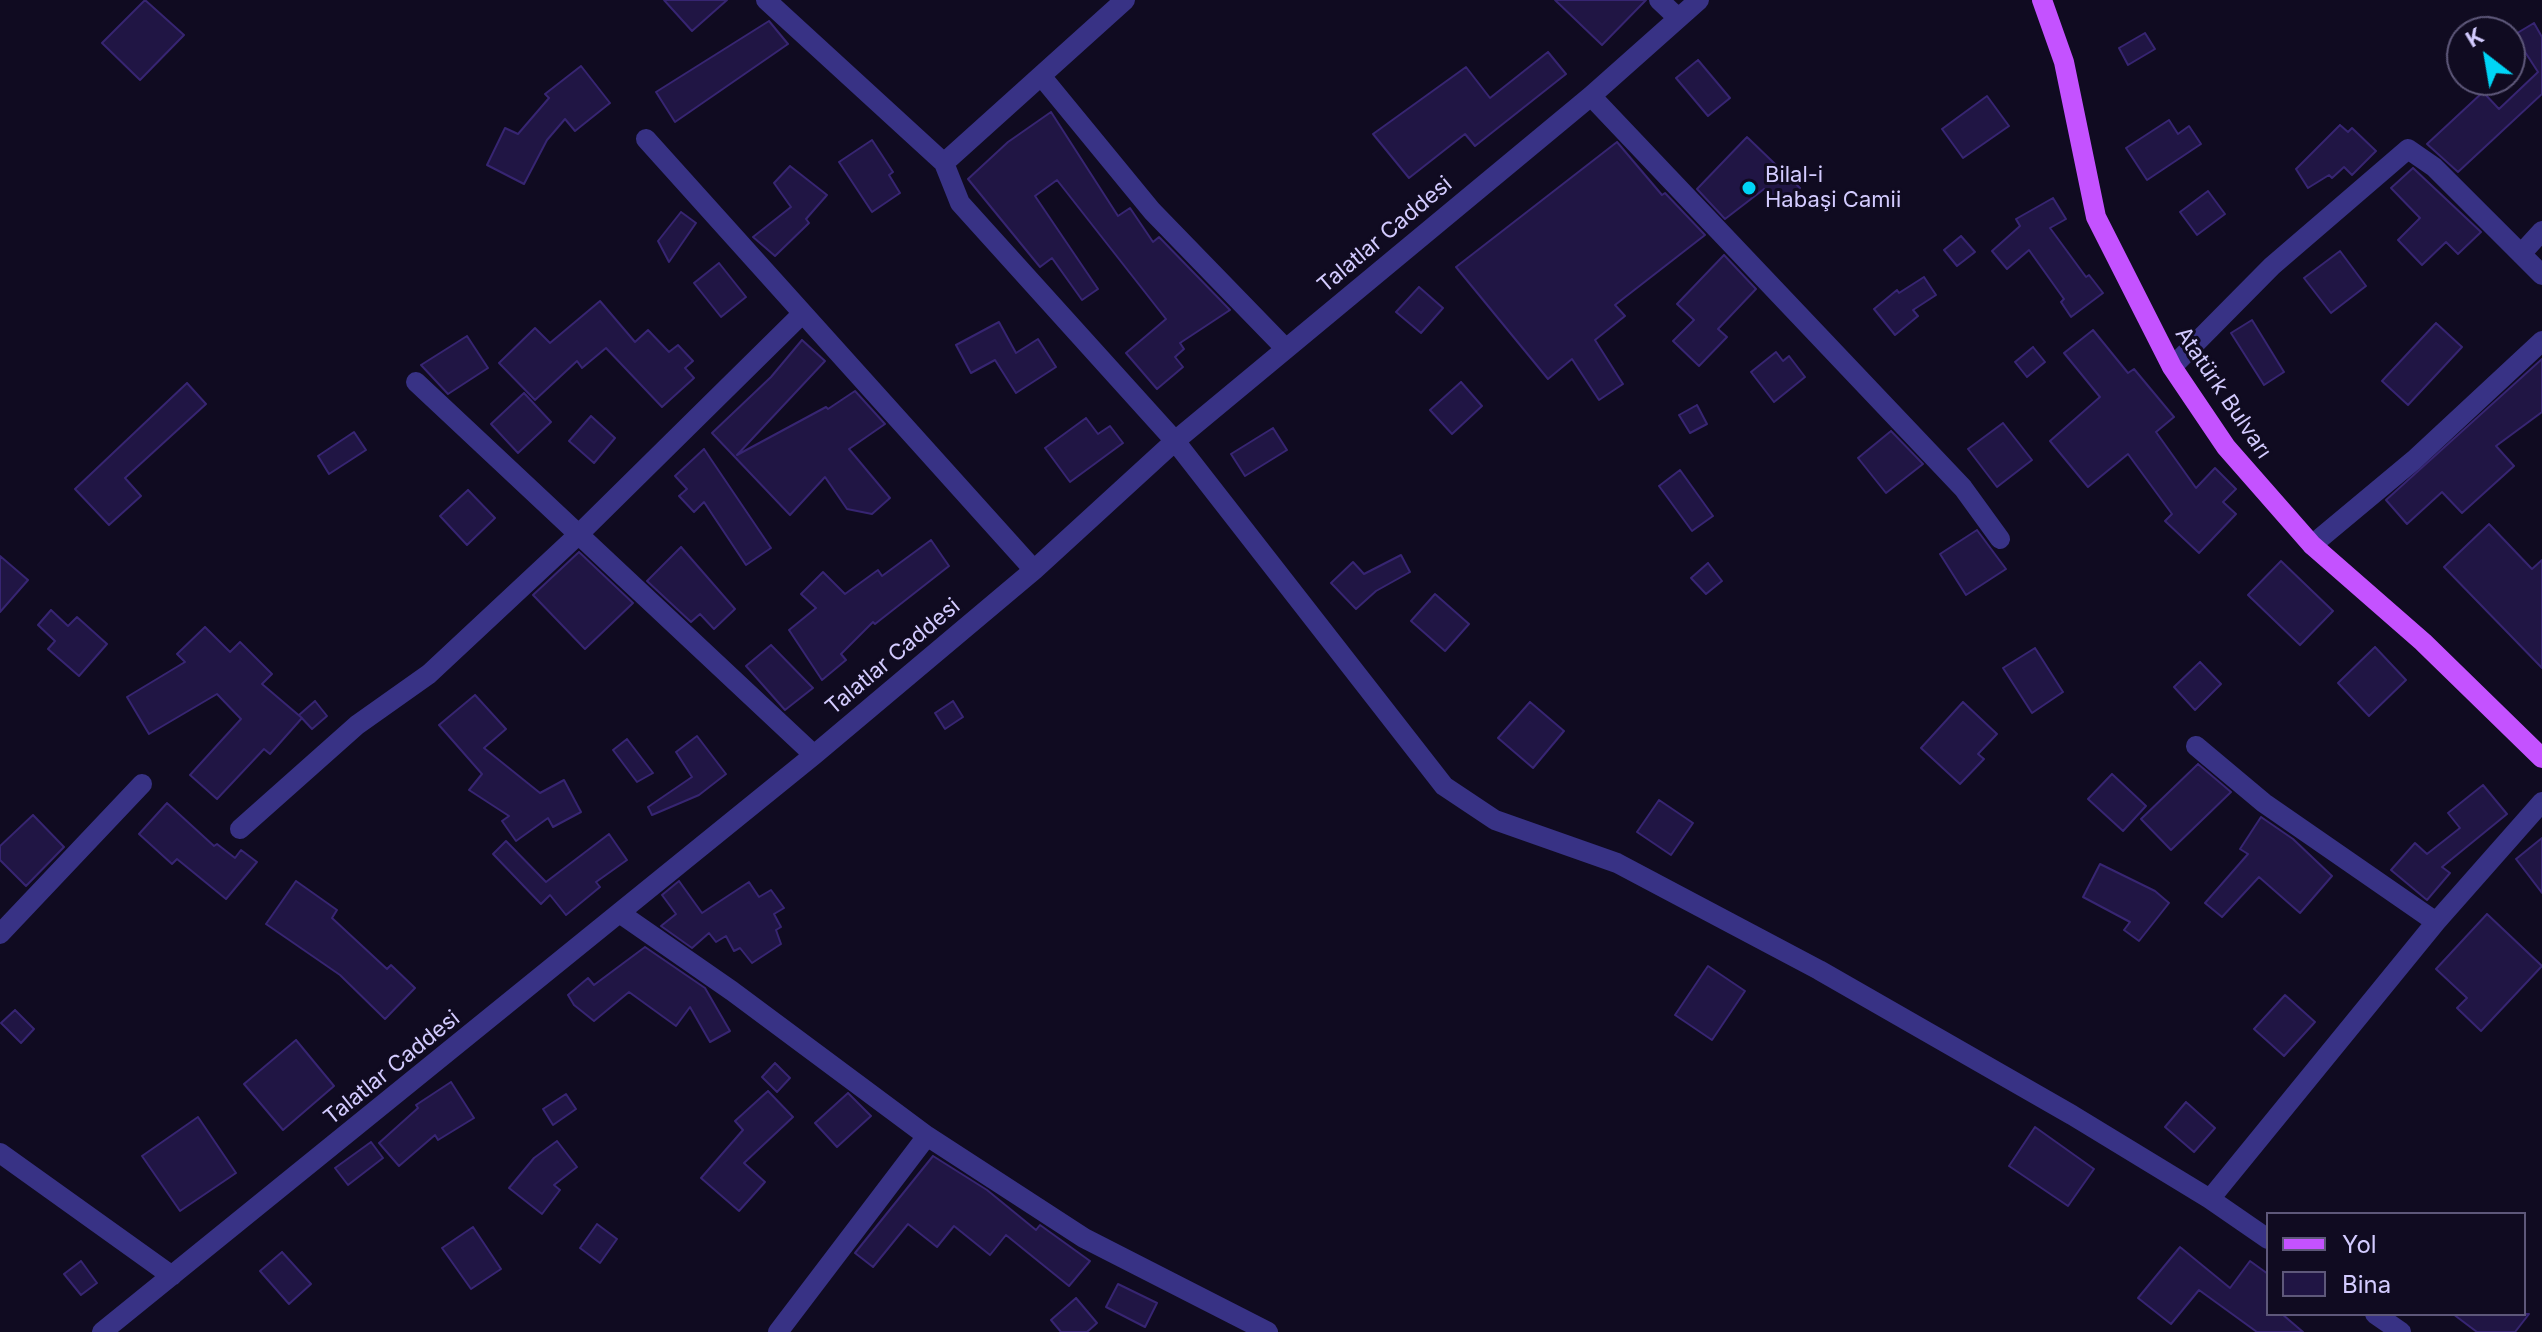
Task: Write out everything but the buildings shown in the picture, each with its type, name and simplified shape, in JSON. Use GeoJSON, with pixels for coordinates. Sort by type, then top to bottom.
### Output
{"type":"FeatureCollection","features":[{"type":"Feature","properties":{"kind":"main road","name":"Atatürk Bulvarı"},"geometry":{"type":"LineString","coordinates":[[2042,0],[2064,62],[2096,217],[2172,367],[2226,447],[2312,545],[2423,642],[2542,758]]}},
{"type":"Feature","properties":{"kind":"street"},"geometry":{"type":"LineString","coordinates":[[766,0],[944,163],[960,203],[1175,441],[1444,786],[1495,820],[1617,863],[1819,970],[2058,1107],[2210,1199],[2266,1238]]}},
{"type":"Feature","properties":{"kind":"street"},"geometry":{"type":"LineString","coordinates":[[944,163],[1125,0]]}},
{"type":"Feature","properties":{"kind":"street"},"geometry":{"type":"LineString","coordinates":[[1659,0],[1678,18]]}},
{"type":"Feature","properties":{"kind":"street","name":"Talatlar Caddesi"},"geometry":{"type":"LineString","coordinates":[[102,1332],[814,755],[1034,570],[1175,441],[1591,96],[1699,0]]}},
{"type":"Feature","properties":{"kind":"street"},"geometry":{"type":"LineString","coordinates":[[1042,77],[1152,211],[1286,349]]}},
{"type":"Feature","properties":{"kind":"street"},"geometry":{"type":"LineString","coordinates":[[1591,96],[1963,488],[2000,539]]}},
{"type":"Feature","properties":{"kind":"street"},"geometry":{"type":"LineString","coordinates":[[646,139],[1034,570]]}},
{"type":"Feature","properties":{"kind":"street"},"geometry":{"type":"LineString","coordinates":[[2172,367],[2272,266],[2408,149],[2434,167],[2542,275]]}},
{"type":"Feature","properties":{"kind":"street"},"geometry":{"type":"LineString","coordinates":[[2521,254],[2542,231]]}},
{"type":"Feature","properties":{"kind":"street"},"geometry":{"type":"LineString","coordinates":[[240,829],[357,725],[429,674],[579,534],[802,314]]}},
{"type":"Feature","properties":{"kind":"street"},"geometry":{"type":"LineString","coordinates":[[2312,545],[2414,460],[2542,341]]}},
{"type":"Feature","properties":{"kind":"street"},"geometry":{"type":"LineString","coordinates":[[416,382],[814,755]]}},
{"type":"Feature","properties":{"kind":"street"},"geometry":{"type":"LineString","coordinates":[[2196,746],[2264,803],[2436,922]]}},
{"type":"Feature","properties":{"kind":"street"},"geometry":{"type":"LineString","coordinates":[[0,934],[142,784]]}},
{"type":"Feature","properties":{"kind":"street"},"geometry":{"type":"LineString","coordinates":[[2210,1199],[2436,922],[2542,802]]}},
{"type":"Feature","properties":{"kind":"street"},"geometry":{"type":"LineString","coordinates":[[621,914],[732,991],[927,1136],[1084,1238],[1268,1332]]}},
{"type":"Feature","properties":{"kind":"street"},"geometry":{"type":"LineString","coordinates":[[778,1332],[927,1136]]}},
{"type":"Feature","properties":{"kind":"street"},"geometry":{"type":"LineString","coordinates":[[0,1153],[172,1276]]}},
{"type":"Feature","properties":{"kind":"place","name":"Bilal-i Habaşi Camii"},"geometry":{"type":"Point","coordinates":[1749,188]}}]}
